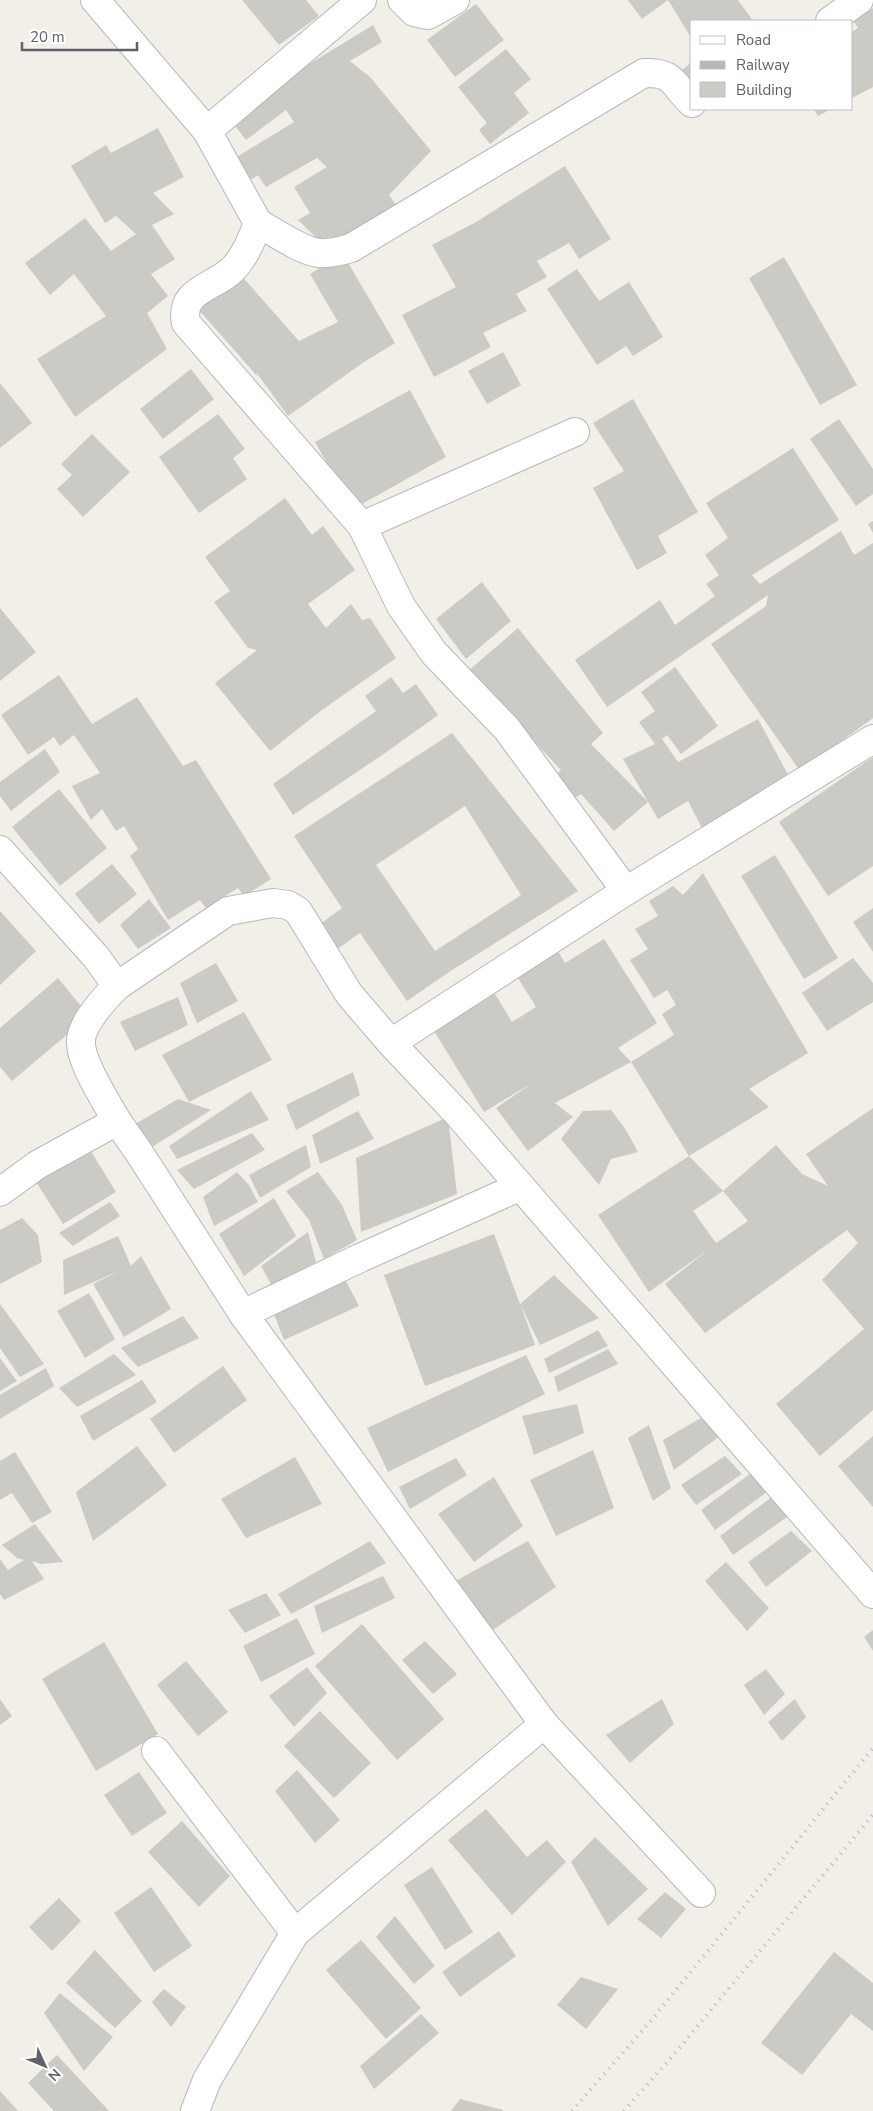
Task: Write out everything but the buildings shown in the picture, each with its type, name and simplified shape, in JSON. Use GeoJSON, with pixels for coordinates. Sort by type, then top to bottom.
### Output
{"type":"FeatureCollection","features":[{"type":"Feature","properties":{"kind":"street"},"geometry":{"type":"LineString","coordinates":[[95,0],[207,131],[258,223],[301,246],[319,253],[338,252],[351,248],[644,73],[660,73],[668,76],[690,101]]}},
{"type":"Feature","properties":{"kind":"street"},"geometry":{"type":"LineString","coordinates":[[207,131],[362,0]]}},
{"type":"Feature","properties":{"kind":"street"},"geometry":{"type":"LineString","coordinates":[[402,0],[414,12],[428,15],[455,0]]}},
{"type":"Feature","properties":{"kind":"street"},"geometry":{"type":"LineString","coordinates":[[831,20],[859,0]]}},
{"type":"Feature","properties":{"kind":"street"},"geometry":{"type":"LineString","coordinates":[[258,223],[244,254],[232,270],[191,296],[184,313],[186,323],[362,526],[401,606],[434,653],[507,729],[626,891]]}},
{"type":"Feature","properties":{"kind":"street"},"geometry":{"type":"LineString","coordinates":[[362,526],[575,432]]}},
{"type":"Feature","properties":{"kind":"street"},"geometry":{"type":"LineString","coordinates":[[410,1030],[626,891],[873,739]]}},
{"type":"Feature","properties":{"kind":"street"},"geometry":{"type":"LineString","coordinates":[[0,850],[96,957],[117,986]]}},
{"type":"Feature","properties":{"kind":"street"},"geometry":{"type":"LineString","coordinates":[[701,1893],[544,1724],[243,1314],[117,1121],[82,1056],[81,1039],[96,1008],[117,986],[228,911],[273,903],[288,905],[298,912],[349,994],[410,1030],[457,1113],[519,1187],[708,1402],[873,1594]]}},
{"type":"Feature","properties":{"kind":"street"},"geometry":{"type":"LineString","coordinates":[[0,1192],[37,1165],[117,1121]]}},
{"type":"Feature","properties":{"kind":"street"},"geometry":{"type":"LineString","coordinates":[[243,1314],[360,1258],[519,1187]]}},
{"type":"Feature","properties":{"kind":"street"},"geometry":{"type":"LineString","coordinates":[[195,2111],[207,2080],[295,1933],[544,1724]]}},
{"type":"Feature","properties":{"kind":"street"},"geometry":{"type":"LineString","coordinates":[[156,1751],[295,1933]]}},
{"type":"Feature","properties":{"kind":"railway"},"geometry":{"type":"LineString","coordinates":[[572,2111],[654,2017],[873,1748]]}},
{"type":"Feature","properties":{"kind":"railway"},"geometry":{"type":"LineString","coordinates":[[624,2111],[676,2052],[873,1815]]}}]}
